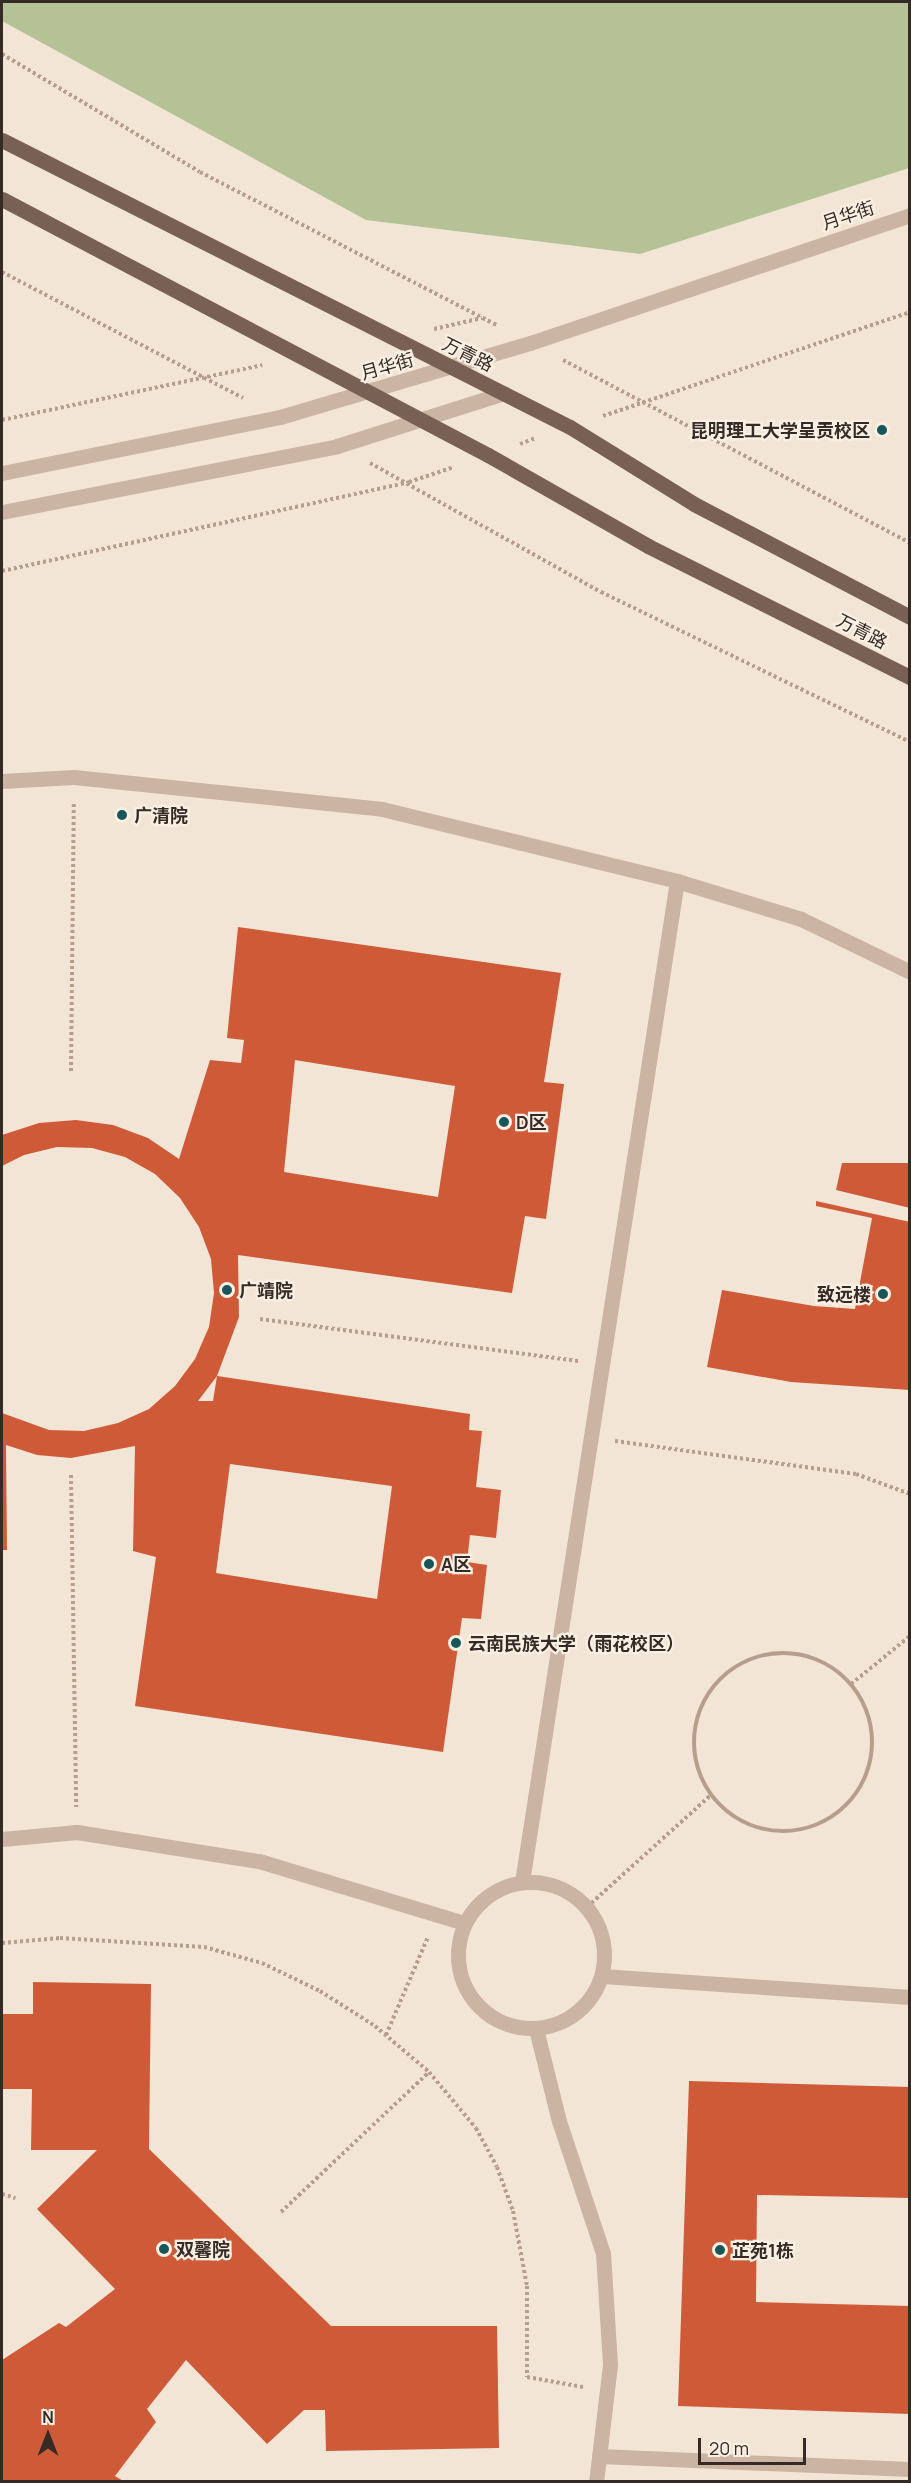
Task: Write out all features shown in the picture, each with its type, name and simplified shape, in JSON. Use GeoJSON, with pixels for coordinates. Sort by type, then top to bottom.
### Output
{"type":"FeatureCollection","features":[{"type":"Feature","properties":{"kind":"main road","name":"万青路"},"geometry":{"type":"LineString","coordinates":[[2,140],[570,427],[694,504],[909,617]]}},
{"type":"Feature","properties":{"kind":"main road","name":"万青路"},"geometry":{"type":"LineString","coordinates":[[2,199],[422,421],[648,546],[909,677]]}},
{"type":"Feature","properties":{"kind":"street","name":"月华街"},"geometry":{"type":"LineString","coordinates":[[2,473],[280,417],[368,392],[531,343],[909,215]]}},
{"type":"Feature","properties":{"kind":"street"},"geometry":{"type":"LineString","coordinates":[[2,512],[337,446],[422,421],[504,393]]}},
{"type":"Feature","properties":{"kind":"street"},"geometry":{"type":"LineString","coordinates":[[2,781],[74,777],[382,809],[677,880],[801,919],[909,972]]}},
{"type":"Feature","properties":{"kind":"street"},"geometry":{"type":"LineString","coordinates":[[522,1882],[677,880]]}},
{"type":"Feature","properties":{"kind":"street"},"geometry":{"type":"LineString","coordinates":[[2,1839],[76,1832],[259,1861],[464,1923]]}},
{"type":"Feature","properties":{"kind":"street"},"geometry":{"type":"LineString","coordinates":[[522,1882],[558,1886],[587,1907],[604,1940],[602,1976],[588,2002],[572,2015],[536,2029],[505,2024],[479,2008],[462,1983],[456,1952],[464,1923],[488,1895],[522,1882]]}},
{"type":"Feature","properties":{"kind":"street"},"geometry":{"type":"LineString","coordinates":[[602,1976],[909,1997]]}},
{"type":"Feature","properties":{"kind":"street"},"geometry":{"type":"LineString","coordinates":[[536,2029],[559,2121],[603,2253],[610,2365],[596,2481]]}},
{"type":"Feature","properties":{"kind":"street"},"geometry":{"type":"LineString","coordinates":[[599,2456],[909,2469]]}},
{"type":"Feature","properties":{"kind":"path"},"geometry":{"type":"LineString","coordinates":[[2,54],[200,172],[531,343],[909,543]]}},
{"type":"Feature","properties":{"kind":"path"},"geometry":{"type":"LineString","coordinates":[[2,272],[280,417]]}},
{"type":"Feature","properties":{"kind":"path"},"geometry":{"type":"LineString","coordinates":[[392,338],[483,318]]}},
{"type":"Feature","properties":{"kind":"path"},"geometry":{"type":"LineString","coordinates":[[2,420],[302,357]]}},
{"type":"Feature","properties":{"kind":"path"},"geometry":{"type":"LineString","coordinates":[[337,446],[409,482],[601,592],[909,742]]}},
{"type":"Feature","properties":{"kind":"path"},"geometry":{"type":"LineString","coordinates":[[71,1071],[74,777]]}},
{"type":"Feature","properties":{"kind":"path"},"geometry":{"type":"LineString","coordinates":[[260,1319],[602,1364]]}},
{"type":"Feature","properties":{"kind":"path"},"geometry":{"type":"LineString","coordinates":[[591,1438],[856,1474],[909,1494]]}},
{"type":"Feature","properties":{"kind":"path"},"geometry":{"type":"LineString","coordinates":[[70,1475],[76,1832]]}},
{"type":"Feature","properties":{"kind":"path"},"geometry":{"type":"LineString","coordinates":[[851,1684],[909,1636]]}},
{"type":"Feature","properties":{"kind":"path"},"geometry":{"type":"LineString","coordinates":[[791,1652],[825,1662],[851,1684],[866,1708],[873,1736],[870,1764],[858,1791],[839,1812],[814,1826],[786,1831],[757,1828],[731,1815],[711,1795],[695,1765],[693,1730],[704,1698],[726,1672],[757,1656],[791,1652]]}},
{"type":"Feature","properties":{"kind":"path"},"geometry":{"type":"LineString","coordinates":[[587,1907],[711,1795]]}},
{"type":"Feature","properties":{"kind":"path"},"geometry":{"type":"LineString","coordinates":[[386,2035],[438,1914]]}},
{"type":"Feature","properties":{"kind":"path"},"geometry":{"type":"LineString","coordinates":[[2,1943],[60,1938],[204,1947],[262,1963],[320,1991],[386,2035],[429,2072],[476,2128],[497,2167],[513,2211],[527,2286],[527,2376],[607,2391]]}},
{"type":"Feature","properties":{"kind":"path"},"geometry":{"type":"LineString","coordinates":[[281,2212],[429,2072]]}},
{"type":"Feature","properties":{"kind":"path"},"geometry":{"type":"LineString","coordinates":[[2,2194],[15,2198]]}},
{"type":"Feature","properties":{"kind":"green space"},"geometry":{"type":"Polygon","coordinates":[[[2,2],[909,2],[909,168],[640,254],[366,220],[2,21],[2,2]]]}},
{"type":"Feature","properties":{"kind":"building"},"geometry":{"type":"Polygon","coordinates":[[[238,927],[561,973],[544,1082],[564,1084],[546,1219],[525,1216],[512,1293],[238,1255],[239,1317],[217,1376],[470,1414],[469,1430],[482,1431],[476,1487],[501,1490],[496,1538],[470,1535],[467,1562],[487,1565],[481,1619],[462,1618],[443,1752],[135,1706],[156,1557],[133,1551],[135,1446],[71,1458],[37,1455],[6,1445],[7,1550],[2,1550],[2,1413],[49,1430],[84,1431],[118,1423],[149,1409],[175,1386],[195,1359],[209,1327],[214,1293],[211,1259],[199,1227],[180,1198],[155,1174],[125,1157],[92,1148],[57,1147],[24,1155],[2,1166],[2,1135],[39,1123],[76,1120],[113,1125],[148,1138],[179,1159],[210,1060],[241,1063],[244,1040],[227,1038],[238,927]],[[295,1060],[284,1172],[438,1197],[455,1086],[295,1060]],[[217,1376],[198,1401],[213,1401],[217,1376]],[[230,1464],[216,1573],[377,1599],[392,1486],[230,1464]]]}},
{"type":"Feature","properties":{"kind":"building"},"geometry":{"type":"Polygon","coordinates":[[[842,1163],[910,1163],[910,1208],[836,1190],[842,1163]]]}},
{"type":"Feature","properties":{"kind":"building","name":"致远楼"},"geometry":{"type":"Polygon","coordinates":[[[816,1201],[910,1222],[910,1390],[791,1382],[707,1367],[722,1290],[814,1306],[855,1309],[872,1218],[816,1206],[816,1201]]]}},
{"type":"Feature","properties":{"kind":"building","name":"双馨院"},"geometry":{"type":"Polygon","coordinates":[[[33,1982],[151,1984],[149,2149],[331,2326],[497,2326],[499,2448],[326,2451],[325,2410],[304,2410],[267,2444],[186,2360],[147,2409],[156,2422],[115,2476],[125,2482],[2,2482],[2,2360],[59,2323],[66,2327],[115,2289],[37,2209],[97,2150],[31,2150],[32,2089],[2,2089],[2,2014],[33,2014],[33,1982]]]}},
{"type":"Feature","properties":{"kind":"building","name":"芷苑1栋"},"geometry":{"type":"Polygon","coordinates":[[[689,2081],[910,2087],[910,2198],[757,2195],[756,2302],[910,2306],[910,2414],[678,2406],[689,2081]]]}},
{"type":"Feature","properties":{"kind":"place","name":"昆明理工大学呈贡校区"},"geometry":{"type":"Point","coordinates":[882,430]}},
{"type":"Feature","properties":{"kind":"place","name":"广清院"},"geometry":{"type":"Point","coordinates":[122,815]}},
{"type":"Feature","properties":{"kind":"place","name":"D区"},"geometry":{"type":"Point","coordinates":[504,1122]}},
{"type":"Feature","properties":{"kind":"place","name":"广靖院"},"geometry":{"type":"Point","coordinates":[227,1290]}},
{"type":"Feature","properties":{"kind":"place","name":"致远楼"},"geometry":{"type":"Point","coordinates":[883,1294]}},
{"type":"Feature","properties":{"kind":"place","name":"A区"},"geometry":{"type":"Point","coordinates":[429,1564]}},
{"type":"Feature","properties":{"kind":"place","name":"云南民族大学（雨花校区）"},"geometry":{"type":"Point","coordinates":[456,1643]}},
{"type":"Feature","properties":{"kind":"place","name":"双馨院"},"geometry":{"type":"Point","coordinates":[164,2249]}},
{"type":"Feature","properties":{"kind":"place","name":"芷苑1栋"},"geometry":{"type":"Point","coordinates":[720,2250]}}]}
